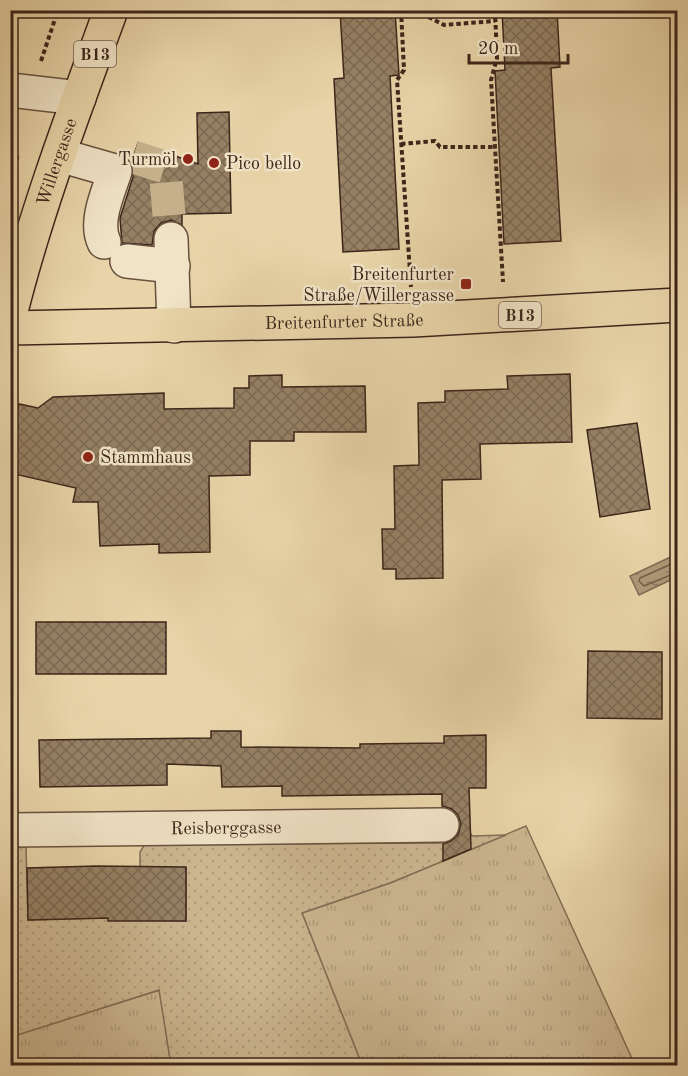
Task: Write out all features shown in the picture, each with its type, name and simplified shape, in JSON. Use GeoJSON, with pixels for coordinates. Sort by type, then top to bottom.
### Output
{"type":"FeatureCollection","features":[{"type":"Feature","properties":{"kind":"main road","name":"Willergasse"},"geometry":{"type":"LineString","coordinates":[[10,315],[59,155],[111,10]]}},
{"type":"Feature","properties":{"kind":"main road","name":"Breitenfurter Straße"},"geometry":{"type":"LineString","coordinates":[[10,328],[413,320],[678,305]]}},
{"type":"Feature","properties":{"kind":"street"},"geometry":{"type":"LineString","coordinates":[[20,91],[79,98]]}},
{"type":"Feature","properties":{"kind":"street"},"geometry":{"type":"LineString","coordinates":[[59,155],[124,164],[102,216],[101,236],[116,251],[172,252],[174,326]]}},
{"type":"Feature","properties":{"kind":"street","name":"Reisberggasse"},"geometry":{"type":"LineString","coordinates":[[10,830],[442,825]]}},
{"type":"Feature","properties":{"kind":"path"},"geometry":{"type":"LineString","coordinates":[[20,91],[58,10]]}},
{"type":"Feature","properties":{"kind":"path"},"geometry":{"type":"LineString","coordinates":[[401,10],[404,70],[397,80],[411,288]]}},
{"type":"Feature","properties":{"kind":"path"},"geometry":{"type":"LineString","coordinates":[[415,10],[444,25],[495,21]]}},
{"type":"Feature","properties":{"kind":"path"},"geometry":{"type":"LineString","coordinates":[[495,10],[497,58],[491,80],[504,286]]}},
{"type":"Feature","properties":{"kind":"path"},"geometry":{"type":"LineString","coordinates":[[401,144],[435,141],[440,147],[496,147]]}},
{"type":"Feature","properties":{"kind":"path"},"geometry":{"type":"LineString","coordinates":[[10,157],[19,158]]}},
{"type":"Feature","properties":{"kind":"green space"},"geometry":{"type":"Polygon","coordinates":[[[526,826],[635,1065],[362,1065],[302,913],[390,883],[526,826]]]}},
{"type":"Feature","properties":{"kind":"green space"},"geometry":{"type":"Polygon","coordinates":[[[442,834],[506,835],[390,883],[302,913],[362,1065],[171,1065],[159,990],[11,1037],[11,846],[26,846],[28,920],[108,918],[186,921],[186,868],[140,867],[140,852],[145,844],[442,843],[442,834]]]}},
{"type":"Feature","properties":{"kind":"green space"},"geometry":{"type":"Polygon","coordinates":[[[160,990],[171,1065],[11,1065],[10,1037],[160,990]]]}},
{"type":"Feature","properties":{"kind":"water"},"geometry":{"type":"Polygon","coordinates":[[[677,554],[677,577],[639,595],[630,576],[677,554]]]}},
{"type":"Feature","properties":{"kind":"building"},"geometry":{"type":"Polygon","coordinates":[[[340,10],[395,10],[399,75],[390,76],[399,249],[343,252],[334,79],[344,78],[340,10]]]}},
{"type":"Feature","properties":{"kind":"building"},"geometry":{"type":"Polygon","coordinates":[[[502,10],[557,10],[560,67],[551,68],[561,241],[504,244],[495,71],[505,70],[502,10]]]}},
{"type":"Feature","properties":{"kind":"building"},"geometry":{"type":"Polygon","coordinates":[[[229,112],[231,213],[182,214],[182,225],[171,220],[161,223],[154,231],[152,245],[122,243],[120,218],[133,177],[131,163],[138,143],[198,164],[197,113],[229,112]]]}},
{"type":"Feature","properties":{"kind":"building"},"geometry":{"type":"Polygon","coordinates":[[[570,374],[572,442],[480,444],[481,479],[442,480],[443,578],[396,579],[396,569],[383,569],[382,529],[395,529],[394,466],[419,465],[418,403],[445,402],[445,391],[508,389],[507,376],[570,374]]]}},
{"type":"Feature","properties":{"kind":"building"},"geometry":{"type":"Polygon","coordinates":[[[282,375],[282,387],[365,386],[366,432],[294,432],[294,441],[250,441],[250,475],[209,476],[210,552],[159,553],[159,544],[100,546],[98,502],[73,502],[76,488],[10,473],[10,442],[19,404],[38,408],[53,397],[164,393],[164,409],[234,408],[234,388],[249,388],[249,376],[282,375]]]}},
{"type":"Feature","properties":{"kind":"building"},"geometry":{"type":"Polygon","coordinates":[[[637,423],[650,509],[600,517],[587,430],[637,423]]]}},
{"type":"Feature","properties":{"kind":"building"},"geometry":{"type":"Polygon","coordinates":[[[36,622],[166,622],[166,674],[36,674],[36,622]]]}},
{"type":"Feature","properties":{"kind":"building"},"geometry":{"type":"Polygon","coordinates":[[[588,651],[662,652],[662,719],[587,718],[588,651]]]}},
{"type":"Feature","properties":{"kind":"building"},"geometry":{"type":"Polygon","coordinates":[[[211,731],[241,731],[241,747],[360,748],[360,744],[444,743],[444,736],[486,735],[486,788],[469,788],[471,849],[443,861],[443,844],[458,835],[461,824],[458,815],[452,809],[442,806],[442,794],[282,796],[282,786],[222,787],[221,766],[167,764],[167,785],[40,787],[39,740],[211,738],[211,731]]]}},
{"type":"Feature","properties":{"kind":"building"},"geometry":{"type":"Polygon","coordinates":[[[186,867],[186,921],[108,921],[108,918],[28,920],[27,868],[186,867]]]}},
{"type":"Feature","properties":{"kind":"tunnel"},"geometry":{"type":"LineString","coordinates":[[133,157],[165,167],[171,239]]}},
{"type":"Feature","properties":{"kind":"place","name":"Turmöl"},"geometry":{"type":"Point","coordinates":[188,159]}},
{"type":"Feature","properties":{"kind":"place","name":"Pico bello"},"geometry":{"type":"Point","coordinates":[214,163]}},
{"type":"Feature","properties":{"kind":"place","name":"Breitenfurter Straße/Willergasse"},"geometry":{"type":"Point","coordinates":[466,284]}},
{"type":"Feature","properties":{"kind":"place","name":"Stammhaus"},"geometry":{"type":"Point","coordinates":[88,457]}}]}
